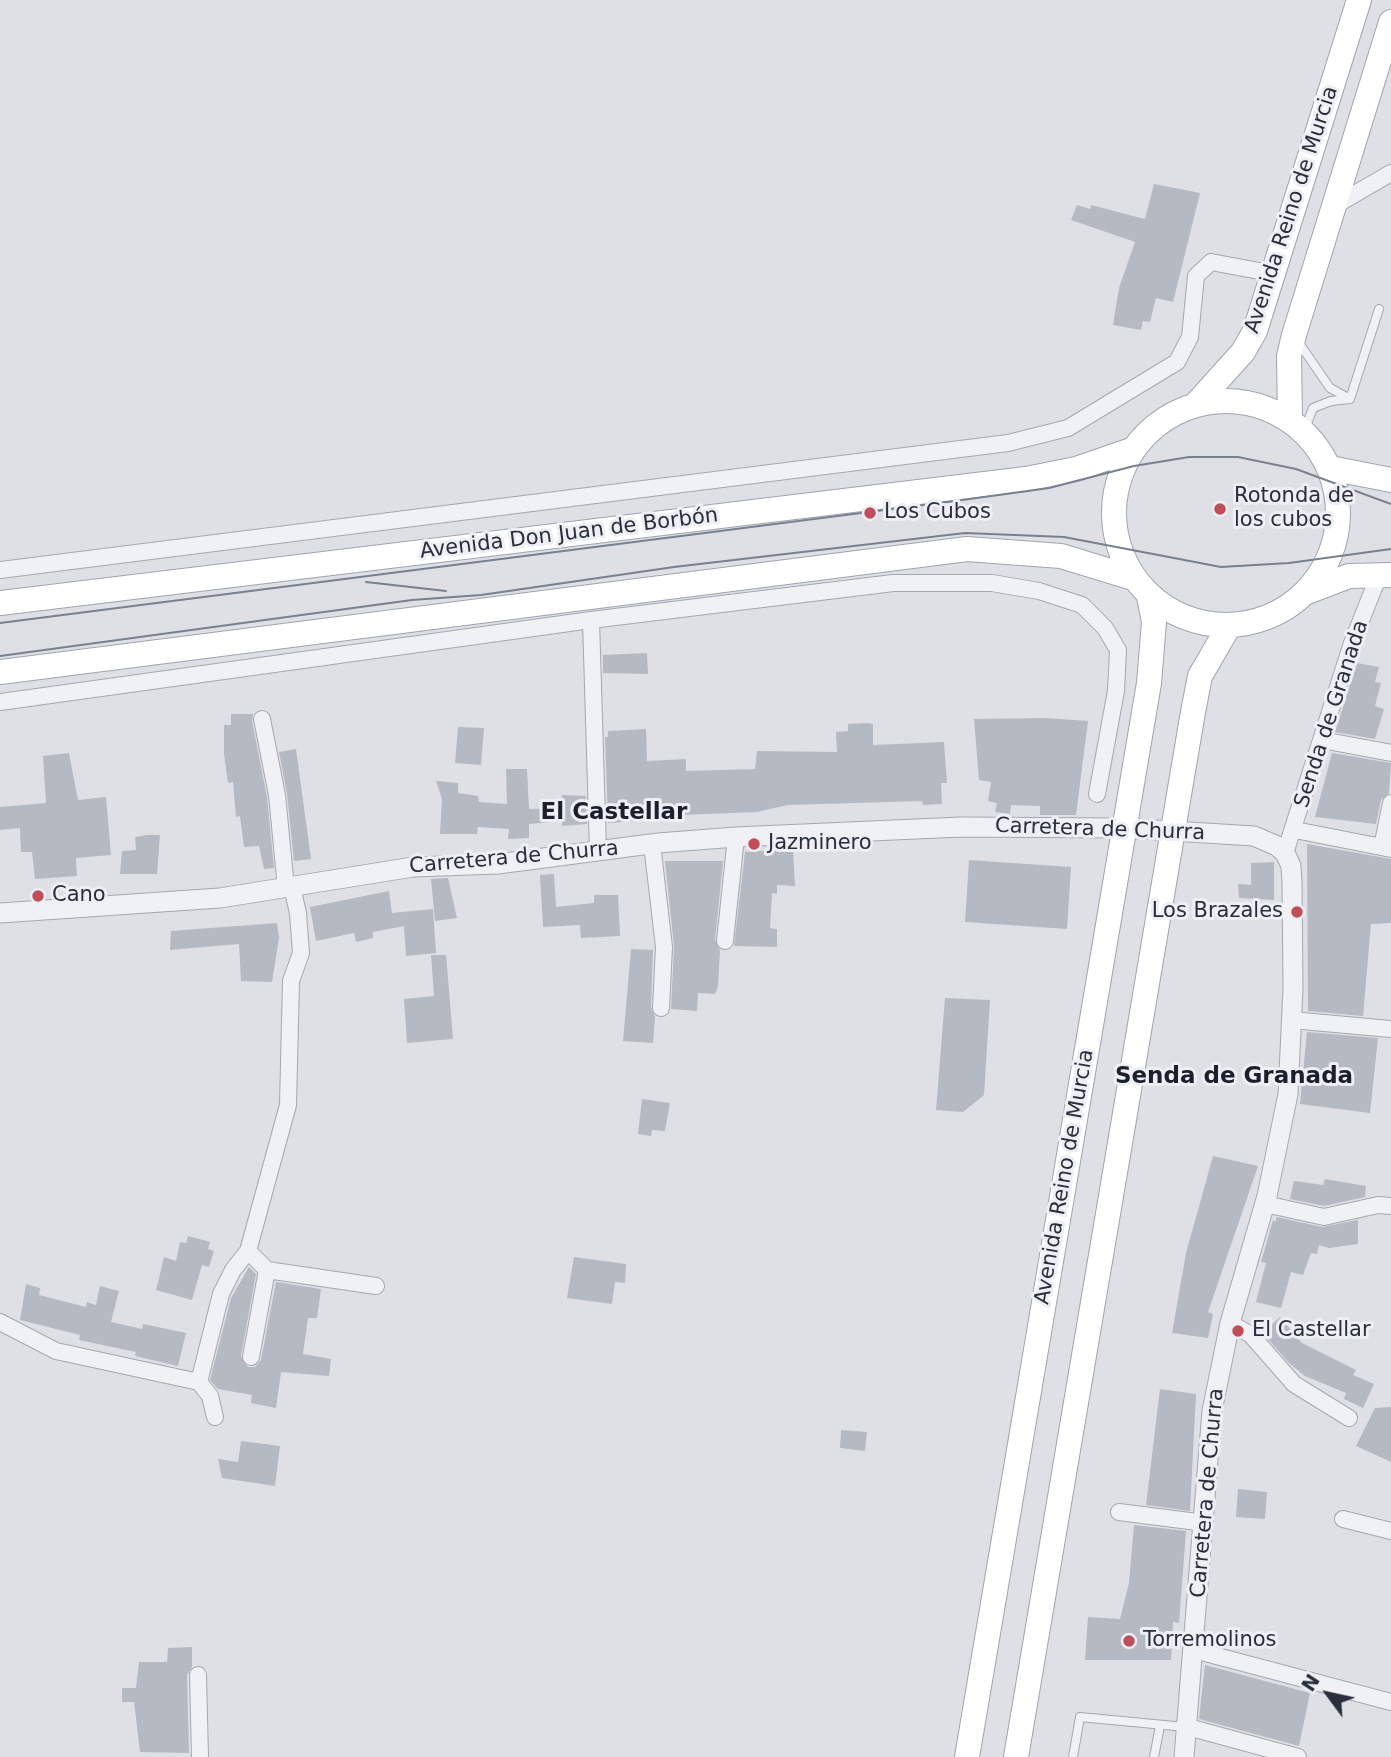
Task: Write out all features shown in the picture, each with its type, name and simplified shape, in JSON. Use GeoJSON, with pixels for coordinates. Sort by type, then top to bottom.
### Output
{"type":"FeatureCollection","features":[{"type":"Feature","properties":{"kind":"main road","name":"Avenida Reino de Murcia"},"geometry":{"type":"LineString","coordinates":[[1196,404],[1243,352],[1255,331],[1359,0]]}},
{"type":"Feature","properties":{"kind":"main road","name":"Avenida Reino de Murcia"},"geometry":{"type":"LineString","coordinates":[[1297,425],[1289,356],[1391,22]]}},
{"type":"Feature","properties":{"kind":"main road"},"geometry":{"type":"LineString","coordinates":[[1307,592],[1326,565],[1337,533],[1338,500],[1330,468],[1297,425],[1265,407],[1242,401],[1196,404],[1161,422],[1134,449],[1118,480],[1114,513],[1119,548],[1133,578],[1149,597],[1186,619],[1229,626],[1271,617],[1307,592],[1349,576],[1385,575]]}},
{"type":"Feature","properties":{"kind":"main road","name":"Avenida Don Juan de Borbón"},"geometry":{"type":"LineString","coordinates":[[0,603],[1026,479],[1076,469],[1134,449]]}},
{"type":"Feature","properties":{"kind":"main road"},"geometry":{"type":"LineString","coordinates":[[1330,468],[1391,480]]}},
{"type":"Feature","properties":{"kind":"main road"},"geometry":{"type":"LineString","coordinates":[[0,672],[967,549],[1061,556],[1133,578]]}},
{"type":"Feature","properties":{"kind":"main road","name":"Avenida Reino de Murcia"},"geometry":{"type":"LineString","coordinates":[[967,1757],[1154,649],[1154,622],[1149,597]]}},
{"type":"Feature","properties":{"kind":"main road"},"geometry":{"type":"LineString","coordinates":[[1016,1757],[1200,676],[1229,626]]}},
{"type":"Feature","properties":{"kind":"street"},"geometry":{"type":"LineString","coordinates":[[1334,206],[1391,173]]}},
{"type":"Feature","properties":{"kind":"street"},"geometry":{"type":"LineString","coordinates":[[0,570],[1008,443],[1068,428],[1177,362],[1190,337],[1196,276],[1211,262],[1275,274]]}},
{"type":"Feature","properties":{"kind":"street","name":"Senda de Granada"},"geometry":{"type":"LineString","coordinates":[[1285,853],[1295,830],[1352,643],[1385,575]]}},
{"type":"Feature","properties":{"kind":"street"},"geometry":{"type":"LineString","coordinates":[[0,702],[591,620],[893,583],[992,583],[1039,591],[1082,605],[1105,628],[1118,650],[1116,691],[1097,794]]}},
{"type":"Feature","properties":{"kind":"street"},"geometry":{"type":"LineString","coordinates":[[591,620],[598,852]]}},
{"type":"Feature","properties":{"kind":"street"},"geometry":{"type":"LineString","coordinates":[[199,1382],[221,1294],[233,1270],[248,1251],[288,1105],[291,981],[300,953],[298,913],[289,887],[277,795],[262,719]]}},
{"type":"Feature","properties":{"kind":"street"},"geometry":{"type":"LineString","coordinates":[[1322,740],[1391,753]]}},
{"type":"Feature","properties":{"kind":"street"},"geometry":{"type":"LineString","coordinates":[[1295,830],[1387,848],[1391,803]]}},
{"type":"Feature","properties":{"kind":"street","name":"Carretera de Churra"},"geometry":{"type":"LineString","coordinates":[[0,913],[220,898],[413,867],[498,864],[652,844],[736,837],[961,827],[1124,828],[1254,836],[1277,846],[1285,853],[1291,866],[1292,883],[1292,1020],[1288,1094],[1265,1204],[1230,1323],[1212,1411],[1184,1757]]}},
{"type":"Feature","properties":{"kind":"street"},"geometry":{"type":"LineString","coordinates":[[725,941],[736,837]]}},
{"type":"Feature","properties":{"kind":"street"},"geometry":{"type":"LineString","coordinates":[[652,844],[664,947],[661,1009]]}},
{"type":"Feature","properties":{"kind":"street"},"geometry":{"type":"LineString","coordinates":[[1292,1020],[1391,1029]]}},
{"type":"Feature","properties":{"kind":"street"},"geometry":{"type":"LineString","coordinates":[[1265,1204],[1324,1217],[1378,1205],[1391,1206]]}},
{"type":"Feature","properties":{"kind":"street"},"geometry":{"type":"LineString","coordinates":[[248,1251],[267,1270],[376,1286]]}},
{"type":"Feature","properties":{"kind":"street"},"geometry":{"type":"LineString","coordinates":[[251,1357],[267,1270]]}},
{"type":"Feature","properties":{"kind":"street"},"geometry":{"type":"LineString","coordinates":[[0,1322],[56,1351],[199,1382],[211,1396],[215,1417]]}},
{"type":"Feature","properties":{"kind":"street"},"geometry":{"type":"LineString","coordinates":[[1230,1323],[1251,1335],[1294,1384],[1349,1418]]}},
{"type":"Feature","properties":{"kind":"street"},"geometry":{"type":"LineString","coordinates":[[1119,1513],[1205,1523]]}},
{"type":"Feature","properties":{"kind":"street"},"geometry":{"type":"LineString","coordinates":[[1343,1520],[1391,1531]]}},
{"type":"Feature","properties":{"kind":"street"},"geometry":{"type":"LineString","coordinates":[[1194,1650],[1391,1702]]}},
{"type":"Feature","properties":{"kind":"street"},"geometry":{"type":"LineString","coordinates":[[198,1675],[200,1757]]}},
{"type":"Feature","properties":{"kind":"street"},"geometry":{"type":"LineString","coordinates":[[1188,1727],[1298,1757]]}},
{"type":"Feature","properties":{"kind":"lane"},"geometry":{"type":"LineString","coordinates":[[1350,398],[1379,309]]}},
{"type":"Feature","properties":{"kind":"lane"},"geometry":{"type":"LineString","coordinates":[[1294,335],[1329,388],[1350,398]]}},
{"type":"Feature","properties":{"kind":"lane"},"geometry":{"type":"LineString","coordinates":[[1297,425],[1313,408],[1350,398]]}},
{"type":"Feature","properties":{"kind":"lane"},"geometry":{"type":"LineString","coordinates":[[1073,1757],[1080,1717],[1188,1727]]}},
{"type":"Feature","properties":{"kind":"lane"},"geometry":{"type":"LineString","coordinates":[[1154,1757],[1160,1726]]}},
{"type":"Feature","properties":{"kind":"building"},"geometry":{"type":"Polygon","coordinates":[[[1154,184],[1200,193],[1173,302],[1156,298],[1150,322],[1143,321],[1141,330],[1113,325],[1119,288],[1135,242],[1071,220],[1077,205],[1090,209],[1091,205],[1145,219],[1154,184]]]}},
{"type":"Feature","properties":{"kind":"building"},"geometry":{"type":"Polygon","coordinates":[[[647,653],[648,674],[603,673],[603,655],[647,653]]]}},
{"type":"Feature","properties":{"kind":"building"},"geometry":{"type":"Polygon","coordinates":[[[1357,663],[1379,667],[1375,682],[1381,683],[1375,706],[1384,709],[1375,739],[1335,732],[1357,663]]]}},
{"type":"Feature","properties":{"kind":"building"},"geometry":{"type":"Polygon","coordinates":[[[231,714],[253,714],[252,721],[267,797],[274,868],[264,869],[259,846],[244,847],[240,816],[236,817],[233,782],[228,783],[224,754],[224,725],[231,725],[231,714]]]}},
{"type":"Feature","properties":{"kind":"building"},"geometry":{"type":"Polygon","coordinates":[[[1047,718],[1088,721],[1076,815],[1040,815],[1040,806],[1011,805],[1010,814],[995,812],[997,803],[988,801],[991,782],[979,780],[974,719],[1047,718]]]}},
{"type":"Feature","properties":{"kind":"building"},"geometry":{"type":"Polygon","coordinates":[[[848,724],[873,724],[873,745],[944,742],[947,783],[941,783],[942,804],[923,805],[922,801],[788,805],[757,812],[653,816],[654,820],[608,823],[605,737],[608,737],[608,731],[646,729],[647,761],[686,759],[686,771],[755,769],[757,751],[837,752],[836,732],[848,731],[848,724]]]}},
{"type":"Feature","properties":{"kind":"building"},"geometry":{"type":"Polygon","coordinates":[[[458,727],[484,728],[481,765],[455,763],[458,727]]]}},
{"type":"Feature","properties":{"kind":"building"},"geometry":{"type":"Polygon","coordinates":[[[296,749],[311,859],[294,861],[287,794],[279,752],[296,749]]]}},
{"type":"Feature","properties":{"kind":"building"},"geometry":{"type":"Polygon","coordinates":[[[69,753],[78,800],[106,797],[111,855],[76,858],[77,876],[35,879],[32,852],[21,852],[20,828],[0,830],[0,807],[46,803],[43,756],[69,753]]]}},
{"type":"Feature","properties":{"kind":"building"},"geometry":{"type":"Polygon","coordinates":[[[1332,753],[1391,763],[1389,793],[1381,800],[1376,824],[1315,817],[1332,753]]]}},
{"type":"Feature","properties":{"kind":"building"},"geometry":{"type":"Polygon","coordinates":[[[506,769],[527,769],[529,809],[562,808],[562,795],[586,796],[587,824],[562,826],[562,821],[529,824],[529,838],[508,839],[509,829],[478,827],[477,834],[440,834],[442,799],[436,781],[458,783],[458,793],[478,796],[479,802],[507,804],[506,769]]]}},
{"type":"Feature","properties":{"kind":"building"},"geometry":{"type":"Polygon","coordinates":[[[160,835],[157,874],[120,874],[122,851],[136,850],[135,837],[160,835]]]}},
{"type":"Feature","properties":{"kind":"building"},"geometry":{"type":"Polygon","coordinates":[[[1307,844],[1391,859],[1391,923],[1371,924],[1363,1016],[1308,1011],[1307,844]]]}},
{"type":"Feature","properties":{"kind":"building"},"geometry":{"type":"Polygon","coordinates":[[[793,849],[795,886],[777,885],[777,894],[772,893],[770,928],[777,929],[777,947],[734,946],[745,852],[793,849]]]}},
{"type":"Feature","properties":{"kind":"building"},"geometry":{"type":"Polygon","coordinates":[[[969,860],[1071,867],[1067,929],[965,922],[969,860]]]}},
{"type":"Feature","properties":{"kind":"building"},"geometry":{"type":"Polygon","coordinates":[[[665,861],[723,861],[715,940],[720,950],[718,986],[715,994],[698,993],[697,1011],[671,1009],[674,946],[665,861]]]}},
{"type":"Feature","properties":{"kind":"building"},"geometry":{"type":"Polygon","coordinates":[[[1274,862],[1274,900],[1239,898],[1238,884],[1251,885],[1251,863],[1274,862]]]}},
{"type":"Feature","properties":{"kind":"building"},"geometry":{"type":"Polygon","coordinates":[[[554,874],[556,907],[594,903],[594,895],[618,895],[620,936],[581,938],[580,925],[543,927],[540,875],[554,874]]]}},
{"type":"Feature","properties":{"kind":"building"},"geometry":{"type":"Polygon","coordinates":[[[448,878],[457,918],[435,921],[431,879],[448,878]]]}},
{"type":"Feature","properties":{"kind":"building"},"geometry":{"type":"Polygon","coordinates":[[[389,891],[392,913],[433,909],[436,953],[406,956],[404,926],[373,932],[373,938],[356,942],[354,933],[316,941],[310,907],[389,891]]]}},
{"type":"Feature","properties":{"kind":"building"},"geometry":{"type":"Polygon","coordinates":[[[277,923],[279,938],[272,982],[241,981],[239,944],[170,950],[171,931],[277,923]]]}},
{"type":"Feature","properties":{"kind":"building"},"geometry":{"type":"Polygon","coordinates":[[[631,949],[653,950],[653,1043],[623,1041],[631,949]]]}},
{"type":"Feature","properties":{"kind":"building"},"geometry":{"type":"Polygon","coordinates":[[[431,955],[446,955],[453,1039],[407,1043],[404,999],[434,996],[431,955]]]}},
{"type":"Feature","properties":{"kind":"building"},"geometry":{"type":"Polygon","coordinates":[[[945,998],[990,1000],[984,1095],[963,1112],[936,1110],[945,998]]]}},
{"type":"Feature","properties":{"kind":"building"},"geometry":{"type":"Polygon","coordinates":[[[1307,1032],[1378,1038],[1370,1113],[1300,1104],[1307,1032]]]}},
{"type":"Feature","properties":{"kind":"building"},"geometry":{"type":"Polygon","coordinates":[[[642,1099],[670,1103],[665,1131],[652,1130],[651,1136],[638,1134],[642,1099]]]}},
{"type":"Feature","properties":{"kind":"building"},"geometry":{"type":"Polygon","coordinates":[[[1213,1156],[1258,1166],[1208,1312],[1213,1314],[1208,1338],[1172,1333],[1186,1253],[1213,1156]]]}},
{"type":"Feature","properties":{"kind":"building"},"geometry":{"type":"Polygon","coordinates":[[[1325,1179],[1366,1186],[1365,1197],[1324,1206],[1290,1199],[1294,1181],[1323,1185],[1325,1179]]]}},
{"type":"Feature","properties":{"kind":"building"},"geometry":{"type":"Polygon","coordinates":[[[1277,1217],[1322,1227],[1358,1220],[1358,1244],[1329,1248],[1319,1245],[1317,1254],[1311,1253],[1303,1275],[1291,1272],[1281,1308],[1256,1302],[1266,1263],[1261,1262],[1273,1220],[1275,1222],[1277,1217]]]}},
{"type":"Feature","properties":{"kind":"building"},"geometry":{"type":"Polygon","coordinates":[[[188,1236],[210,1242],[208,1249],[214,1251],[209,1267],[202,1265],[192,1300],[156,1290],[164,1257],[176,1261],[180,1242],[186,1243],[188,1236]]]}},
{"type":"Feature","properties":{"kind":"building"},"geometry":{"type":"Polygon","coordinates":[[[574,1257],[626,1264],[625,1283],[615,1282],[612,1304],[567,1298],[574,1257]]]}},
{"type":"Feature","properties":{"kind":"building"},"geometry":{"type":"Polygon","coordinates":[[[249,1267],[256,1274],[241,1356],[248,1367],[255,1367],[261,1360],[276,1282],[321,1289],[317,1318],[308,1318],[303,1354],[331,1359],[329,1376],[281,1372],[276,1408],[251,1403],[252,1395],[218,1389],[210,1380],[231,1298],[249,1267]]]}},
{"type":"Feature","properties":{"kind":"building"},"geometry":{"type":"Polygon","coordinates":[[[26,1284],[40,1288],[39,1295],[86,1307],[87,1302],[96,1305],[100,1286],[119,1291],[111,1322],[142,1329],[143,1324],[186,1333],[178,1366],[135,1356],[136,1352],[79,1340],[80,1335],[20,1320],[26,1284]]]}},
{"type":"Feature","properties":{"kind":"building"},"geometry":{"type":"Polygon","coordinates":[[[1280,1317],[1302,1343],[1356,1370],[1353,1375],[1374,1384],[1363,1408],[1344,1399],[1346,1393],[1305,1376],[1289,1363],[1263,1333],[1280,1317]]]}},
{"type":"Feature","properties":{"kind":"building"},"geometry":{"type":"Polygon","coordinates":[[[1160,1389],[1196,1394],[1190,1511],[1146,1505],[1160,1389]]]}},
{"type":"Feature","properties":{"kind":"building"},"geometry":{"type":"Polygon","coordinates":[[[1391,1407],[1391,1462],[1356,1446],[1375,1408],[1391,1407]]]}},
{"type":"Feature","properties":{"kind":"building"},"geometry":{"type":"Polygon","coordinates":[[[841,1430],[867,1432],[865,1451],[840,1448],[841,1430]]]}},
{"type":"Feature","properties":{"kind":"building"},"geometry":{"type":"Polygon","coordinates":[[[241,1441],[280,1446],[275,1486],[222,1478],[218,1459],[238,1462],[241,1441]]]}},
{"type":"Feature","properties":{"kind":"building"},"geometry":{"type":"Polygon","coordinates":[[[1238,1489],[1267,1492],[1265,1519],[1236,1517],[1238,1489]]]}},
{"type":"Feature","properties":{"kind":"building"},"geometry":{"type":"Polygon","coordinates":[[[1134,1525],[1186,1531],[1179,1623],[1173,1622],[1171,1660],[1085,1660],[1088,1617],[1120,1619],[1129,1583],[1134,1525]]]}},
{"type":"Feature","properties":{"kind":"building"},"geometry":{"type":"Polygon","coordinates":[[[192,1647],[192,1667],[187,1675],[189,1753],[140,1752],[134,1702],[122,1702],[122,1688],[136,1688],[139,1662],[167,1662],[168,1648],[192,1647]]]}},
{"type":"Feature","properties":{"kind":"building"},"geometry":{"type":"Polygon","coordinates":[[[1205,1665],[1310,1693],[1299,1746],[1199,1719],[1205,1665]]]}},
{"type":"Feature","properties":{"kind":"tram line"},"geometry":{"type":"LineString","coordinates":[[0,623],[1049,488],[1134,466],[1189,457],[1238,457],[1296,469],[1391,504]]}},
{"type":"Feature","properties":{"kind":"tram line"},"geometry":{"type":"LineString","coordinates":[[0,656],[412,600],[481,595],[674,567],[965,533],[1064,537],[1221,567],[1289,563],[1391,549]]}},
{"type":"Feature","properties":{"kind":"tram line"},"geometry":{"type":"LineString","coordinates":[[366,582],[446,591]]}},
{"type":"Feature","properties":{"kind":"place","name":"Rotonda de los cubos"},"geometry":{"type":"Point","coordinates":[1220,509]}},
{"type":"Feature","properties":{"kind":"place","name":"Los Cubos"},"geometry":{"type":"Point","coordinates":[870,513]}},
{"type":"Feature","properties":{"kind":"place","name":"Jazminero"},"geometry":{"type":"Point","coordinates":[754,844]}},
{"type":"Feature","properties":{"kind":"place","name":"Cano"},"geometry":{"type":"Point","coordinates":[38,896]}},
{"type":"Feature","properties":{"kind":"place","name":"Los Brazales"},"geometry":{"type":"Point","coordinates":[1297,912]}},
{"type":"Feature","properties":{"kind":"place","name":"El Castellar"},"geometry":{"type":"Point","coordinates":[1238,1331]}},
{"type":"Feature","properties":{"kind":"place","name":"Torremolinos"},"geometry":{"type":"Point","coordinates":[1129,1641]}},
{"type":"Feature","properties":{"kind":"district","name":"El Castellar"},"geometry":{"type":"Point","coordinates":[614,813]}},
{"type":"Feature","properties":{"kind":"district","name":"Senda de Granada"},"geometry":{"type":"Point","coordinates":[1234,1077]}}]}
